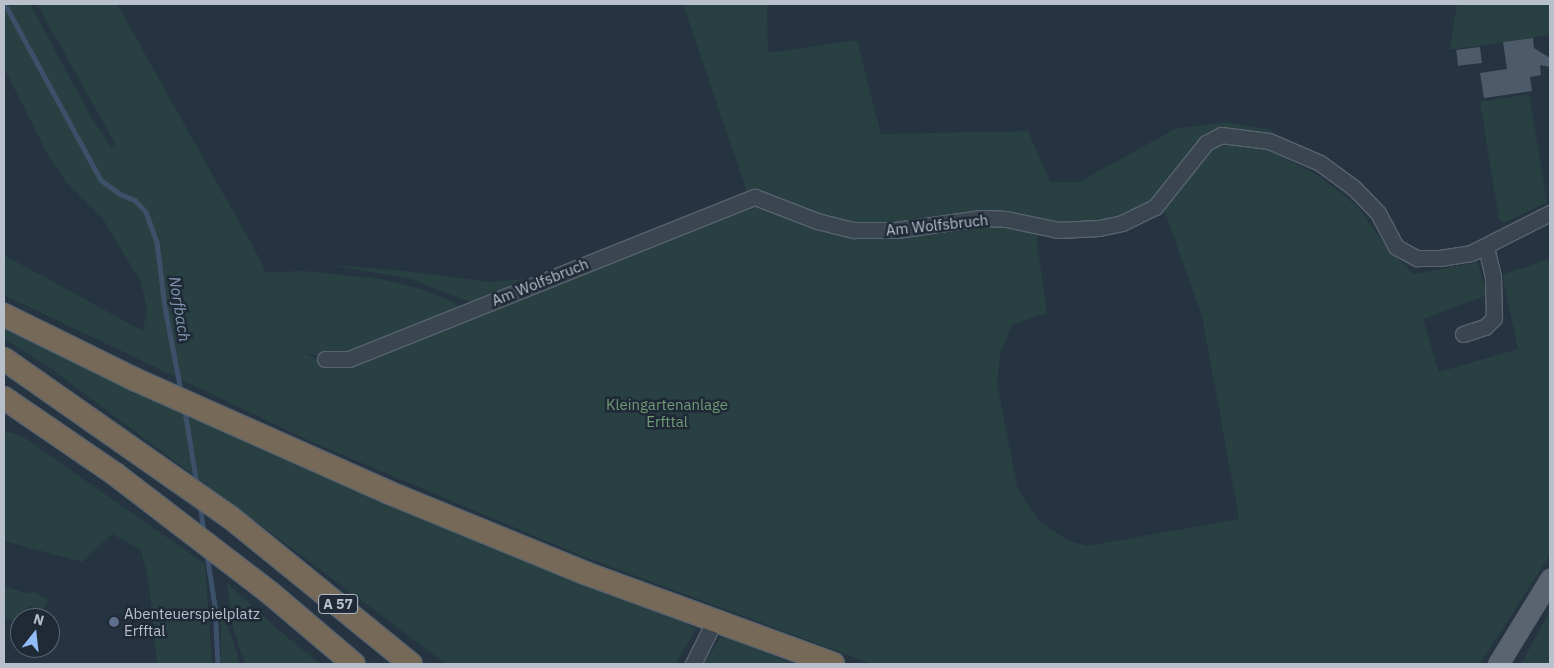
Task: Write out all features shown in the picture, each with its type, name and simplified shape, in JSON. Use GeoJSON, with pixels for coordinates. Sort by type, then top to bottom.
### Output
{"type":"FeatureCollection","features":[{"type":"Feature","properties":{"kind":"highway"},"geometry":{"type":"LineString","coordinates":[[4,315],[134,379],[488,534],[834,664]]}},
{"type":"Feature","properties":{"kind":"highway","name":"A 57"},"geometry":{"type":"LineString","coordinates":[[4,359],[230,517],[411,664]]}},
{"type":"Feature","properties":{"kind":"highway","name":"A 57"},"geometry":{"type":"LineString","coordinates":[[4,398],[115,474],[176,520],[354,664]]}},
{"type":"Feature","properties":{"kind":"main road"},"geometry":{"type":"LineString","coordinates":[[1498,664],[1550,579]]}},
{"type":"Feature","properties":{"kind":"lane","name":"Am Wolfsbruch"},"geometry":{"type":"LineString","coordinates":[[325,360],[349,359],[754,197],[817,221],[854,230],[896,230],[982,218],[1006,219],[1058,230],[1093,229],[1122,223],[1154,207],[1206,143],[1221,135],[1269,142],[1320,163],[1366,200],[1378,213],[1396,247],[1409,256],[1429,259],[1455,257],[1486,247],[1550,213]]}},
{"type":"Feature","properties":{"kind":"lane"},"geometry":{"type":"LineString","coordinates":[[1463,334],[1485,326],[1494,318],[1493,277],[1486,247]]}},
{"type":"Feature","properties":{"kind":"lane"},"geometry":{"type":"LineString","coordinates":[[693,664],[715,620]]}},
{"type":"Feature","properties":{"kind":"green space","name":"Kleingartenanlage Erfttal"},"geometry":{"type":"Polygon","coordinates":[[[4,4],[30,4],[90,115],[112,148],[116,145],[37,4],[117,4],[262,263],[264,272],[304,271],[380,279],[425,290],[465,308],[333,358],[305,353],[336,368],[756,203],[830,228],[987,221],[1039,232],[1037,243],[1047,313],[1013,324],[1001,350],[997,383],[1018,490],[1040,522],[1069,541],[1087,546],[1239,519],[1202,316],[1162,204],[1216,140],[1272,145],[1273,152],[1319,176],[1357,206],[1390,251],[1414,274],[1478,262],[1487,295],[1423,319],[1439,372],[1518,349],[1502,275],[1550,259],[1550,555],[1480,664],[872,664],[580,555],[312,442],[4,295],[4,255],[143,331],[147,309],[141,282],[103,219],[67,183],[49,157],[4,68],[4,4]]]}},
{"type":"Feature","properties":{"kind":"green space"},"geometry":{"type":"Polygon","coordinates":[[[683,4],[767,4],[768,53],[857,40],[881,134],[1028,131],[1050,182],[1079,182],[1175,129],[1225,122],[1272,130],[1272,140],[1216,134],[1156,200],[1110,222],[844,225],[748,195],[683,4]]]}},
{"type":"Feature","properties":{"kind":"green space"},"geometry":{"type":"Polygon","coordinates":[[[1457,4],[1550,4],[1550,35],[1450,50],[1457,4]]]}},
{"type":"Feature","properties":{"kind":"green space"},"geometry":{"type":"Polygon","coordinates":[[[1529,94],[1547,202],[1504,223],[1499,220],[1480,102],[1529,94]]]}},
{"type":"Feature","properties":{"kind":"green space"},"geometry":{"type":"Polygon","coordinates":[[[330,265],[406,271],[489,282],[525,279],[564,269],[476,304],[411,279],[330,265]]]}},
{"type":"Feature","properties":{"kind":"green space"},"geometry":{"type":"Polygon","coordinates":[[[4,322],[696,628],[676,664],[446,664],[49,367],[4,339],[4,322]]]}},
{"type":"Feature","properties":{"kind":"green space"},"geometry":{"type":"Polygon","coordinates":[[[4,431],[22,436],[205,564],[212,664],[157,664],[149,583],[141,550],[112,534],[82,562],[4,541],[4,431]]]}},
{"type":"Feature","properties":{"kind":"green space"},"geometry":{"type":"Polygon","coordinates":[[[227,583],[320,664],[245,664],[233,628],[227,583]]]}},
{"type":"Feature","properties":{"kind":"green space"},"geometry":{"type":"Polygon","coordinates":[[[4,586],[29,594],[33,591],[49,601],[44,608],[28,606],[28,608],[10,608],[10,620],[4,619],[4,586]]]}},
{"type":"Feature","properties":{"kind":"green space"},"geometry":{"type":"Polygon","coordinates":[[[223,611],[239,664],[221,664],[221,612],[223,611]]]}},
{"type":"Feature","properties":{"kind":"green space"},"geometry":{"type":"Polygon","coordinates":[[[1550,611],[1550,664],[1521,664],[1550,611]]]}},
{"type":"Feature","properties":{"kind":"green space"},"geometry":{"type":"Polygon","coordinates":[[[722,635],[795,664],[704,664],[722,635]]]}},
{"type":"Feature","properties":{"kind":"building"},"geometry":{"type":"Polygon","coordinates":[[[1533,38],[1534,48],[1550,58],[1550,67],[1540,65],[1541,75],[1530,77],[1532,91],[1484,98],[1480,73],[1507,69],[1503,42],[1533,38]]]}},
{"type":"Feature","properties":{"kind":"building"},"geometry":{"type":"Polygon","coordinates":[[[1480,47],[1482,63],[1458,66],[1456,50],[1480,47]]]}},
{"type":"Feature","properties":{"kind":"waterway","name":"Norfbach"},"geometry":{"type":"LineString","coordinates":[[5,4],[101,180],[120,194],[135,200],[146,212],[157,242],[165,307],[181,391]]}},
{"type":"Feature","properties":{"kind":"waterway","name":"Norfbach"},"geometry":{"type":"LineString","coordinates":[[185,411],[197,484]]}},
{"type":"Feature","properties":{"kind":"waterway","name":"Norfbach"},"geometry":{"type":"LineString","coordinates":[[200,504],[204,531]]}},
{"type":"Feature","properties":{"kind":"waterway","name":"Norfbach"},"geometry":{"type":"LineString","coordinates":[[207,554],[215,606],[218,664]]}},
{"type":"Feature","properties":{"kind":"place","name":"Abenteuerspielplatz Erfftal"},"geometry":{"type":"Point","coordinates":[114,622]}}]}
